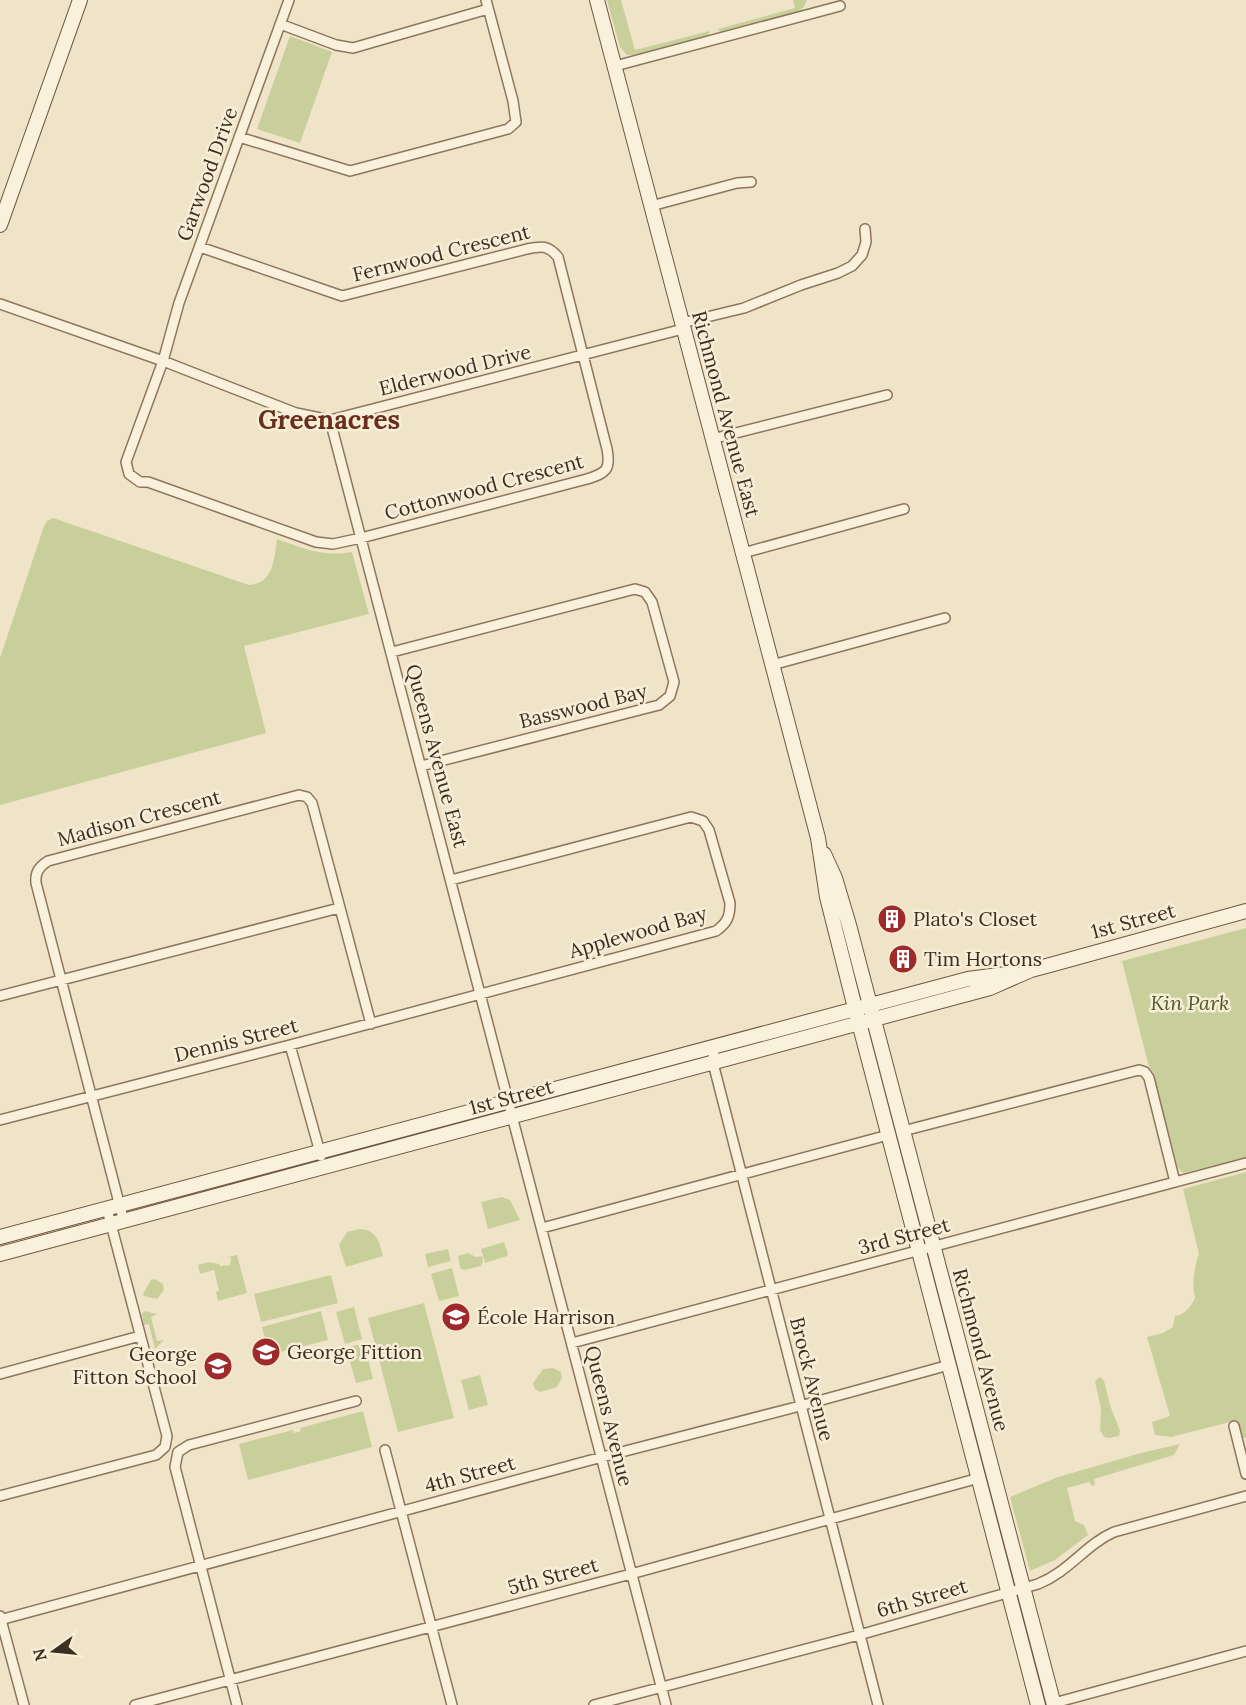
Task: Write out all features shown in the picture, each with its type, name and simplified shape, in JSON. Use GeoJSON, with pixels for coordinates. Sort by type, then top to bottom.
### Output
{"type":"FeatureCollection","features":[{"type":"Feature","properties":{"kind":"main road"},"geometry":{"type":"LineString","coordinates":[[0,225],[80,0]]}},
{"type":"Feature","properties":{"kind":"main road","name":"Richmond Avenue East"},"geometry":{"type":"LineString","coordinates":[[597,0],[818,838],[827,897],[857,1016]]}},
{"type":"Feature","properties":{"kind":"main road","name":"Richmond Avenue East"},"geometry":{"type":"LineString","coordinates":[[818,838],[835,878],[872,1012]]}},
{"type":"Feature","properties":{"kind":"main road","name":"1st Street"},"geometry":{"type":"LineString","coordinates":[[0,1238],[714,1046],[990,988],[1031,970],[1246,911]]}},
{"type":"Feature","properties":{"kind":"main road","name":"Richmond Avenue"},"geometry":{"type":"LineString","coordinates":[[872,1012],[1054,1704]]}},
{"type":"Feature","properties":{"kind":"main road","name":"1st Street"},"geometry":{"type":"LineString","coordinates":[[0,1254],[713,1063],[857,1016]]}},
{"type":"Feature","properties":{"kind":"main road","name":"Richmond Avenue"},"geometry":{"type":"LineString","coordinates":[[857,1016],[1038,1705]]}},
{"type":"Feature","properties":{"kind":"street","name":"Garwood Drive"},"geometry":{"type":"LineString","coordinates":[[289,0],[179,303],[163,361],[126,462],[129,474],[140,482],[316,542],[333,544],[361,538]]}},
{"type":"Feature","properties":{"kind":"street"},"geometry":{"type":"LineString","coordinates":[[239,137],[350,171],[508,129],[516,122],[513,101],[487,5],[353,48],[336,45],[280,24]]}},
{"type":"Feature","properties":{"kind":"street"},"geometry":{"type":"LineString","coordinates":[[615,66],[840,6]]}},
{"type":"Feature","properties":{"kind":"street"},"geometry":{"type":"LineString","coordinates":[[651,206],[737,183],[751,182]]}},
{"type":"Feature","properties":{"kind":"street","name":"Elderwood Drive"},"geometry":{"type":"LineString","coordinates":[[0,304],[163,361],[296,413],[330,420],[583,356],[682,326],[696,319],[744,308],[852,266],[862,255],[866,242],[865,229]]}},
{"type":"Feature","properties":{"kind":"street","name":"Fernwood Crescent"},"geometry":{"type":"LineString","coordinates":[[200,247],[342,296],[527,249],[541,246],[552,249],[558,257],[583,356]]}},
{"type":"Feature","properties":{"kind":"street","name":"Cottonwood Crescent"},"geometry":{"type":"LineString","coordinates":[[361,538],[587,479],[606,470],[609,460],[607,449],[583,356]]}},
{"type":"Feature","properties":{"kind":"street"},"geometry":{"type":"LineString","coordinates":[[712,439],[887,394]]}},
{"type":"Feature","properties":{"kind":"street","name":"Queens Avenue East"},"geometry":{"type":"LineString","coordinates":[[330,420],[509,1101]]}},
{"type":"Feature","properties":{"kind":"street"},"geometry":{"type":"LineString","coordinates":[[743,553],[904,509]]}},
{"type":"Feature","properties":{"kind":"street","name":"Basswood Bay"},"geometry":{"type":"LineString","coordinates":[[392,652],[635,589],[645,592],[652,602],[674,682],[670,696],[659,705],[421,766]]}},
{"type":"Feature","properties":{"kind":"street"},"geometry":{"type":"LineString","coordinates":[[772,664],[945,618]]}},
{"type":"Feature","properties":{"kind":"street","name":"Madison Crescent"},"geometry":{"type":"LineString","coordinates":[[0,1496],[156,1455],[163,1449],[167,1436],[140,1336],[91,1096],[36,883],[35,874],[40,866],[48,861],[299,795],[308,797],[312,803],[371,1024]]}},
{"type":"Feature","properties":{"kind":"street","name":"Applewood Bay"},"geometry":{"type":"LineString","coordinates":[[451,880],[691,817],[702,821],[709,830],[730,903],[730,915],[726,924],[716,931],[481,993]]}},
{"type":"Feature","properties":{"kind":"street"},"geometry":{"type":"LineString","coordinates":[[0,996],[339,908]]}},
{"type":"Feature","properties":{"kind":"street","name":"Dennis Street"},"geometry":{"type":"LineString","coordinates":[[0,1120],[371,1024],[481,993]]}},
{"type":"Feature","properties":{"kind":"street"},"geometry":{"type":"LineString","coordinates":[[290,1045],[325,1168]]}},
{"type":"Feature","properties":{"kind":"street","name":"Brock Avenue"},"geometry":{"type":"LineString","coordinates":[[714,1046],[713,1063],[878,1705]]}},
{"type":"Feature","properties":{"kind":"street"},"geometry":{"type":"LineString","coordinates":[[903,1131],[1140,1070],[1145,1072],[1149,1078],[1175,1182]]}},
{"type":"Feature","properties":{"kind":"street","name":"Queens Avenue"},"geometry":{"type":"LineString","coordinates":[[509,1101],[666,1705]]}},
{"type":"Feature","properties":{"kind":"street"},"geometry":{"type":"LineString","coordinates":[[542,1228],[888,1135]]}},
{"type":"Feature","properties":{"kind":"street","name":"3rd Street"},"geometry":{"type":"LineString","coordinates":[[572,1343],[1246,1163]]}},
{"type":"Feature","properties":{"kind":"street"},"geometry":{"type":"LineString","coordinates":[[0,1374],[140,1336]]}},
{"type":"Feature","properties":{"kind":"street","name":"4th Street"},"geometry":{"type":"LineString","coordinates":[[0,1618],[949,1365]]}},
{"type":"Feature","properties":{"kind":"street"},"geometry":{"type":"LineString","coordinates":[[237,1705],[175,1467],[178,1452],[189,1445],[356,1401]]}},
{"type":"Feature","properties":{"kind":"street"},"geometry":{"type":"LineString","coordinates":[[1234,1426],[1246,1474]]}},
{"type":"Feature","properties":{"kind":"street"},"geometry":{"type":"LineString","coordinates":[[385,1450],[452,1705]]}},
{"type":"Feature","properties":{"kind":"street","name":"5th Street"},"geometry":{"type":"LineString","coordinates":[[135,1705],[830,1521],[979,1478]]}},
{"type":"Feature","properties":{"kind":"street","name":"6th Street"},"geometry":{"type":"LineString","coordinates":[[594,1705],[859,1635],[1023,1588],[1054,1578],[1097,1541],[1114,1532],[1246,1496]]}},
{"type":"Feature","properties":{"kind":"street"},"geometry":{"type":"LineString","coordinates":[[0,1618],[24,1705]]}},
{"type":"Feature","properties":{"kind":"street"},"geometry":{"type":"LineString","coordinates":[[1054,1704],[1246,1651]]}},
{"type":"Feature","properties":{"kind":"green space"},"geometry":{"type":"Polygon","coordinates":[[[607,0],[621,0],[635,50],[710,31],[708,36],[627,55],[620,47],[607,0]]]}},
{"type":"Feature","properties":{"kind":"green space"},"geometry":{"type":"Polygon","coordinates":[[[793,0],[807,0],[803,8],[797,12],[720,32],[718,29],[795,8],[793,0]]]}},
{"type":"Feature","properties":{"kind":"green space"},"geometry":{"type":"Polygon","coordinates":[[[290,36],[332,52],[300,143],[257,129],[290,36]]]}},
{"type":"Feature","properties":{"kind":"green space"},"geometry":{"type":"Polygon","coordinates":[[[53,518],[249,585],[264,580],[268,575],[277,539],[322,553],[352,552],[369,614],[244,646],[266,733],[0,805],[0,658],[44,526],[53,518]]]}},
{"type":"Feature","properties":{"kind":"green space","name":"Kin Park"},"geometry":{"type":"Polygon","coordinates":[[[1246,928],[1246,1158],[1183,1173],[1178,1168],[1122,961],[1246,928]]]}},
{"type":"Feature","properties":{"kind":"green space"},"geometry":{"type":"Polygon","coordinates":[[[1246,1172],[1246,1438],[1243,1438],[1238,1420],[1171,1437],[1155,1435],[1152,1422],[1170,1416],[1147,1337],[1163,1333],[1173,1327],[1175,1316],[1184,1312],[1195,1298],[1194,1276],[1199,1254],[1183,1189],[1246,1172]]]}},
{"type":"Feature","properties":{"kind":"green space"},"geometry":{"type":"Polygon","coordinates":[[[502,1197],[510,1200],[520,1220],[488,1229],[481,1202],[502,1197]]]}},
{"type":"Feature","properties":{"kind":"green space"},"geometry":{"type":"Polygon","coordinates":[[[359,1229],[370,1232],[376,1237],[383,1256],[346,1267],[339,1245],[347,1232],[359,1229]]]}},
{"type":"Feature","properties":{"kind":"green space"},"geometry":{"type":"Polygon","coordinates":[[[504,1242],[507,1256],[485,1263],[481,1249],[504,1242]]]}},
{"type":"Feature","properties":{"kind":"green space"},"geometry":{"type":"Polygon","coordinates":[[[448,1249],[451,1261],[428,1267],[425,1254],[448,1249]]]}},
{"type":"Feature","properties":{"kind":"green space"},"geometry":{"type":"Polygon","coordinates":[[[468,1253],[476,1257],[482,1256],[481,1266],[464,1270],[460,1268],[458,1256],[468,1253]]]}},
{"type":"Feature","properties":{"kind":"green space"},"geometry":{"type":"Polygon","coordinates":[[[237,1255],[247,1293],[218,1301],[216,1292],[219,1290],[214,1270],[200,1274],[198,1265],[208,1262],[220,1266],[230,1265],[231,1258],[228,1257],[237,1255]]]}},
{"type":"Feature","properties":{"kind":"green space"},"geometry":{"type":"Polygon","coordinates":[[[452,1268],[459,1296],[439,1301],[431,1274],[452,1268]]]}},
{"type":"Feature","properties":{"kind":"green space"},"geometry":{"type":"Polygon","coordinates":[[[331,1275],[338,1303],[261,1322],[254,1294],[331,1275]]]}},
{"type":"Feature","properties":{"kind":"green space"},"geometry":{"type":"Polygon","coordinates":[[[155,1279],[163,1284],[164,1290],[157,1299],[144,1296],[151,1280],[155,1279]]]}},
{"type":"Feature","properties":{"kind":"green space"},"geometry":{"type":"Polygon","coordinates":[[[424,1303],[454,1418],[398,1432],[368,1318],[424,1303]]]}},
{"type":"Feature","properties":{"kind":"green space"},"geometry":{"type":"Polygon","coordinates":[[[354,1307],[362,1339],[345,1344],[336,1312],[354,1307]]]}},
{"type":"Feature","properties":{"kind":"green space"},"geometry":{"type":"Polygon","coordinates":[[[144,1311],[157,1314],[151,1317],[157,1341],[164,1340],[155,1349],[149,1324],[144,1325],[142,1314],[144,1311]]]}},
{"type":"Feature","properties":{"kind":"green space"},"geometry":{"type":"Polygon","coordinates":[[[321,1311],[328,1340],[269,1355],[262,1327],[321,1311]]]}},
{"type":"Feature","properties":{"kind":"green space"},"geometry":{"type":"Polygon","coordinates":[[[364,1343],[373,1379],[356,1383],[346,1348],[364,1343]]]}},
{"type":"Feature","properties":{"kind":"green space"},"geometry":{"type":"Polygon","coordinates":[[[553,1368],[561,1372],[562,1378],[557,1387],[540,1392],[535,1389],[533,1383],[543,1369],[553,1368]]]}},
{"type":"Feature","properties":{"kind":"green space"},"geometry":{"type":"Polygon","coordinates":[[[480,1375],[488,1405],[469,1410],[461,1380],[480,1375]]]}},
{"type":"Feature","properties":{"kind":"green space"},"geometry":{"type":"Polygon","coordinates":[[[1100,1377],[1104,1381],[1120,1431],[1119,1436],[1104,1437],[1100,1430],[1101,1409],[1095,1381],[1100,1377]]]}},
{"type":"Feature","properties":{"kind":"green space"},"geometry":{"type":"Polygon","coordinates":[[[363,1411],[372,1447],[248,1480],[239,1444],[293,1430],[294,1433],[301,1431],[300,1428],[363,1411]]]}},
{"type":"Feature","properties":{"kind":"green space"},"geometry":{"type":"Polygon","coordinates":[[[1180,1444],[1174,1455],[1094,1479],[1095,1485],[1092,1486],[1089,1482],[1067,1488],[1075,1521],[1084,1525],[1088,1535],[1055,1560],[1030,1571],[1010,1497],[1058,1477],[1180,1444]]]}},
{"type":"Feature","properties":{"kind":"place","name":"Plato's Closet"},"geometry":{"type":"Point","coordinates":[892,919]}},
{"type":"Feature","properties":{"kind":"place","name":"Tim Hortons"},"geometry":{"type":"Point","coordinates":[903,959]}},
{"type":"Feature","properties":{"kind":"place","name":"École Harrison"},"geometry":{"type":"Point","coordinates":[456,1317]}},
{"type":"Feature","properties":{"kind":"place","name":"George Fittion"},"geometry":{"type":"Point","coordinates":[266,1352]}},
{"type":"Feature","properties":{"kind":"place","name":"George Fitton School"},"geometry":{"type":"Point","coordinates":[218,1366]}},
{"type":"Feature","properties":{"kind":"district","name":"Greenacres"},"geometry":{"type":"Point","coordinates":[329,420]}}]}
